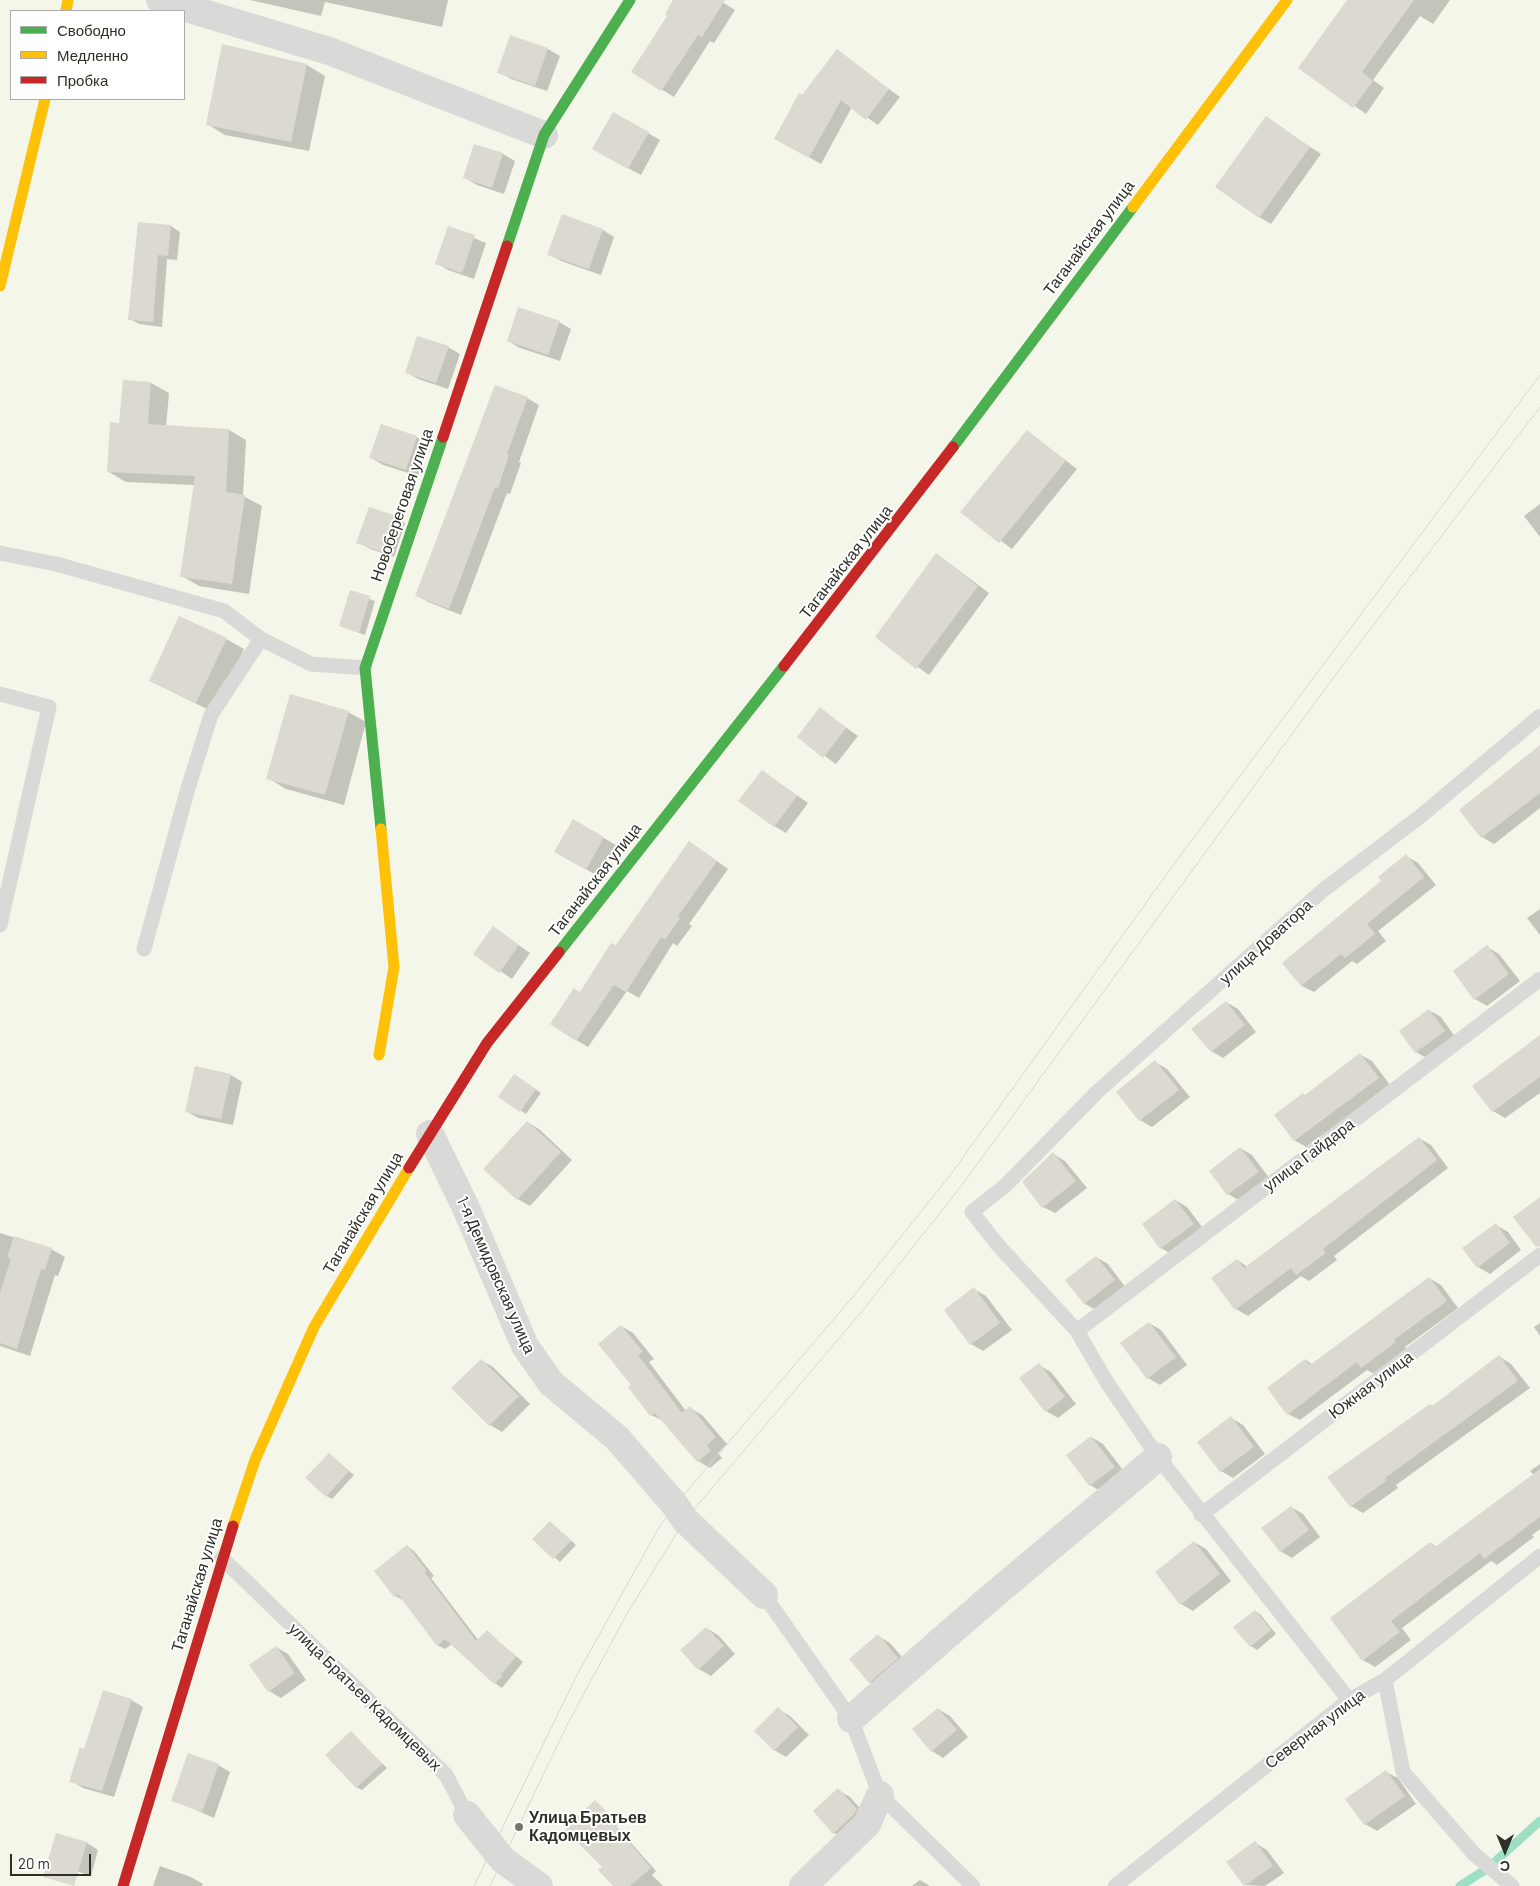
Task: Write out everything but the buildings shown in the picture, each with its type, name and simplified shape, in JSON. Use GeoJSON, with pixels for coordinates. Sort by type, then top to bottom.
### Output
{"type":"FeatureCollection","features":[{"type":"Feature","properties":{"kind":"main road","name":"Новобереговая улица"},"geometry":{"type":"LineString","coordinates":[[379,1055],[394,967],[364,668],[544,135],[630,0]]}},
{"type":"Feature","properties":{"kind":"main road","name":"Таганайская улица"},"geometry":{"type":"LineString","coordinates":[[123,1886],[222,1558],[255,1460],[314,1327],[430,1134],[487,1043],[896,524],[1287,0]]}},
{"type":"Feature","properties":{"kind":"main road"},"geometry":{"type":"LineString","coordinates":[[0,286],[45,100]]}},
{"type":"Feature","properties":{"kind":"street"},"geometry":{"type":"LineString","coordinates":[[160,0],[329,51],[544,135]]}},
{"type":"Feature","properties":{"kind":"street","name":"1-я Демидовская улица"},"geometry":{"type":"LineString","coordinates":[[430,1134],[466,1208],[525,1346],[551,1383],[617,1438],[675,1505],[685,1520],[764,1595]]}},
{"type":"Feature","properties":{"kind":"street"},"geometry":{"type":"LineString","coordinates":[[851,1719],[983,1604],[1158,1457]]}},
{"type":"Feature","properties":{"kind":"street"},"geometry":{"type":"LineString","coordinates":[[803,1886],[867,1824],[880,1795]]}},
{"type":"Feature","properties":{"kind":"street","name":"улица Братьев Кадомцевых"},"geometry":{"type":"LineString","coordinates":[[467,1815],[503,1860],[539,1886]]}},
{"type":"Feature","properties":{"kind":"lane"},"geometry":{"type":"LineString","coordinates":[[0,554],[56,564],[224,611],[261,639],[311,664],[364,668]]}},
{"type":"Feature","properties":{"kind":"lane"},"geometry":{"type":"LineString","coordinates":[[144,949],[188,788],[211,715],[261,639]]}},
{"type":"Feature","properties":{"kind":"lane"},"geometry":{"type":"LineString","coordinates":[[0,694],[49,707],[0,926]]}},
{"type":"Feature","properties":{"kind":"lane","name":"улица Доватора"},"geometry":{"type":"LineString","coordinates":[[1078,1331],[997,1244],[972,1212],[1006,1185],[1098,1092],[1322,891],[1422,815],[1540,716]]}},
{"type":"Feature","properties":{"kind":"lane","name":"улица Гайдара"},"geometry":{"type":"LineString","coordinates":[[1078,1331],[1540,979]]}},
{"type":"Feature","properties":{"kind":"lane","name":"Южная улица"},"geometry":{"type":"LineString","coordinates":[[1202,1515],[1540,1255]]}},
{"type":"Feature","properties":{"kind":"lane"},"geometry":{"type":"LineString","coordinates":[[1078,1331],[1108,1384],[1158,1457],[1349,1700]]}},
{"type":"Feature","properties":{"kind":"lane","name":"Северная улица"},"geometry":{"type":"LineString","coordinates":[[1115,1886],[1349,1700],[1385,1680],[1540,1556]]}},
{"type":"Feature","properties":{"kind":"lane","name":"улица Братьев Кадомцевых"},"geometry":{"type":"LineString","coordinates":[[222,1558],[446,1775],[467,1815]]}},
{"type":"Feature","properties":{"kind":"lane","name":"1-я Демидовская улица"},"geometry":{"type":"LineString","coordinates":[[764,1595],[851,1719],[880,1795],[973,1886]]}},
{"type":"Feature","properties":{"kind":"lane"},"geometry":{"type":"LineString","coordinates":[[1385,1680],[1404,1772],[1474,1854],[1512,1886]]}},
{"type":"Feature","properties":{"kind":"waterway"},"geometry":{"type":"LineString","coordinates":[[1460,1886],[1488,1868],[1540,1821]]}},
{"type":"Feature","properties":{"kind":"tram line"},"geometry":{"type":"LineString","coordinates":[[474,1886],[578,1673],[658,1529],[675,1505],[851,1299],[951,1174],[1174,864],[1540,375]]}},
{"type":"Feature","properties":{"kind":"tram line"},"geometry":{"type":"LineString","coordinates":[[490,1886],[568,1723],[628,1612],[685,1520],[863,1310],[962,1185],[1336,674],[1540,407]]}},
{"type":"Feature","properties":{"kind":"traffic: fast"},"geometry":{"type":"LineString","coordinates":[[507,246],[544,135],[630,0]]}},
{"type":"Feature","properties":{"kind":"traffic: fast"},"geometry":{"type":"LineString","coordinates":[[953,447],[1133,207]]}},
{"type":"Feature","properties":{"kind":"traffic: fast"},"geometry":{"type":"LineString","coordinates":[[381,829],[365,668],[443,437]]}},
{"type":"Feature","properties":{"kind":"traffic: fast"},"geometry":{"type":"LineString","coordinates":[[559,952],[784,666]]}},
{"type":"Feature","properties":{"kind":"traffic: slow"},"geometry":{"type":"LineString","coordinates":[[66,10],[68,0]]}},
{"type":"Feature","properties":{"kind":"traffic: slow"},"geometry":{"type":"LineString","coordinates":[[1133,207],[1287,0]]}},
{"type":"Feature","properties":{"kind":"traffic: slow"},"geometry":{"type":"LineString","coordinates":[[0,286],[45,100]]}},
{"type":"Feature","properties":{"kind":"traffic: slow"},"geometry":{"type":"LineString","coordinates":[[379,1055],[394,967],[381,829]]}},
{"type":"Feature","properties":{"kind":"traffic: slow"},"geometry":{"type":"LineString","coordinates":[[233,1526],[255,1460],[314,1327],[409,1168]]}},
{"type":"Feature","properties":{"kind":"traffic: jam"},"geometry":{"type":"LineString","coordinates":[[443,437],[507,246]]}},
{"type":"Feature","properties":{"kind":"traffic: jam"},"geometry":{"type":"LineString","coordinates":[[784,666],[953,447]]}},
{"type":"Feature","properties":{"kind":"traffic: jam"},"geometry":{"type":"LineString","coordinates":[[409,1168],[487,1043],[559,952]]}},
{"type":"Feature","properties":{"kind":"traffic: jam"},"geometry":{"type":"LineString","coordinates":[[123,1886],[233,1526]]}},
{"type":"Feature","properties":{"kind":"place","name":"Улица Братьев Кадомцевых"},"geometry":{"type":"Point","coordinates":[519,1827]}}]}
